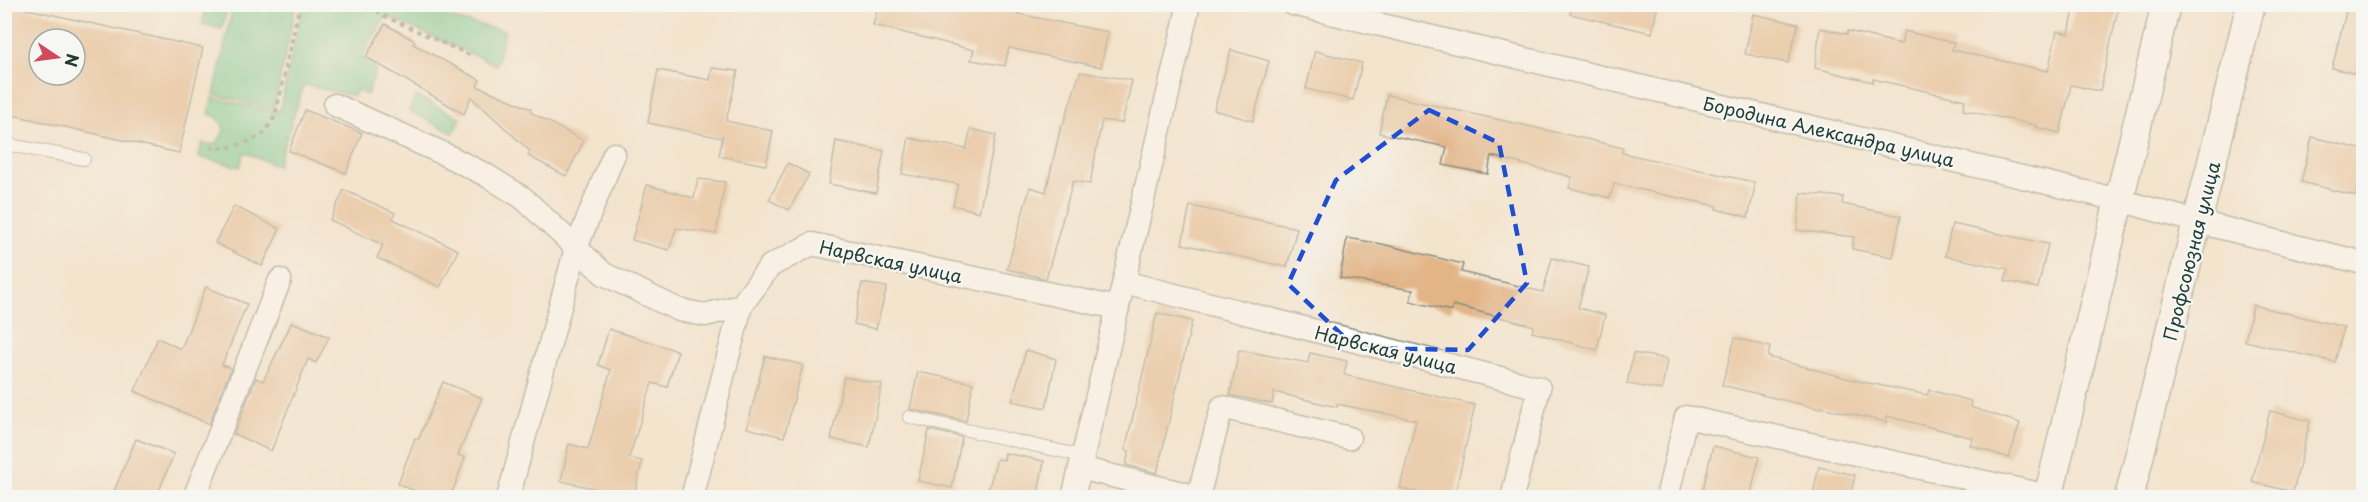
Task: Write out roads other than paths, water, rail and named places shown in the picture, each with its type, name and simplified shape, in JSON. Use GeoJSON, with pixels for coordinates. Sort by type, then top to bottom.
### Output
{"type":"FeatureCollection","features":[{"type":"Feature","properties":{"kind":"street"},"geometry":{"type":"LineString","coordinates":[[1073,498],[1189,4]]}},
{"type":"Feature","properties":{"kind":"street","name":"Бородина Александра улица"},"geometry":{"type":"LineString","coordinates":[[1293,4],[2119,200],[2364,263]]}},
{"type":"Feature","properties":{"kind":"street"},"geometry":{"type":"LineString","coordinates":[[1667,498],[1686,417],[2049,497],[2166,4]]}},
{"type":"Feature","properties":{"kind":"street","name":"Профсоюзная улица"},"geometry":{"type":"LineString","coordinates":[[2128,498],[2251,4]]}},
{"type":"Feature","properties":{"kind":"street"},"geometry":{"type":"LineString","coordinates":[[335,105],[486,175],[523,198],[604,274],[679,310],[705,315],[741,306]]}},
{"type":"Feature","properties":{"kind":"street"},"geometry":{"type":"LineString","coordinates":[[508,498],[576,248],[614,154]]}},
{"type":"Feature","properties":{"kind":"street","name":"Нарвская улица"},"geometry":{"type":"LineString","coordinates":[[692,498],[741,306],[770,266],[812,244],[1118,308]]}},
{"type":"Feature","properties":{"kind":"street"},"geometry":{"type":"LineString","coordinates":[[194,498],[280,280]]}},
{"type":"Feature","properties":{"kind":"street","name":"Нарвская улица"},"geometry":{"type":"LineString","coordinates":[[1124,282],[1539,388],[1512,498]]}},
{"type":"Feature","properties":{"kind":"street"},"geometry":{"type":"LineString","coordinates":[[1081,462],[1198,497],[1222,407],[1349,438]]}},
{"type":"Feature","properties":{"kind":"lane"},"geometry":{"type":"LineString","coordinates":[[4,144],[84,159]]}},
{"type":"Feature","properties":{"kind":"lane"},"geometry":{"type":"LineString","coordinates":[[909,417],[1081,462]]}}]}
